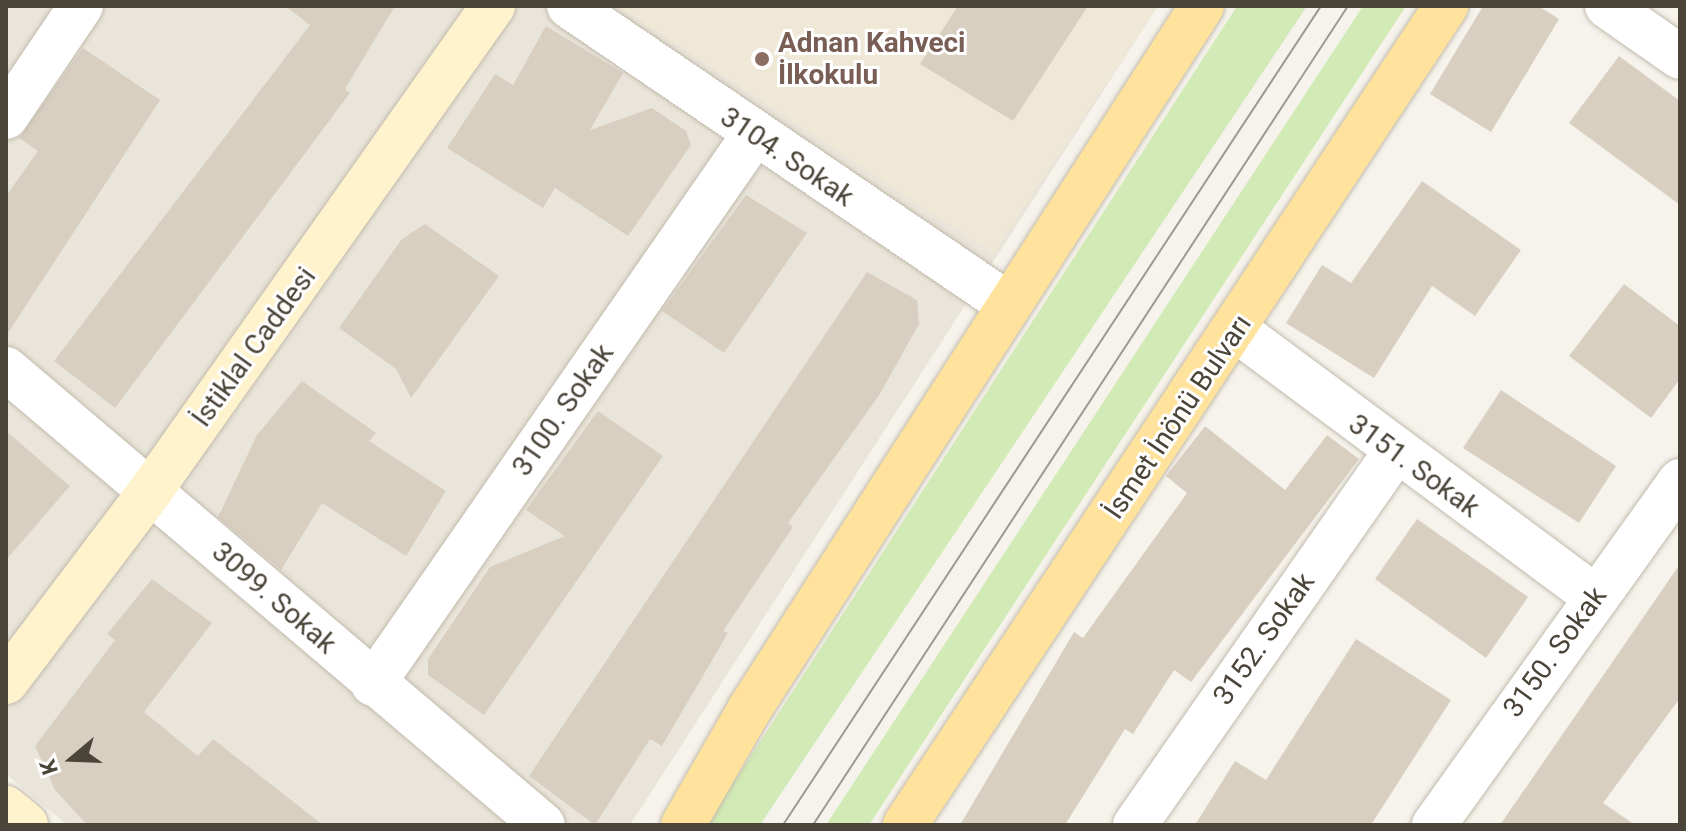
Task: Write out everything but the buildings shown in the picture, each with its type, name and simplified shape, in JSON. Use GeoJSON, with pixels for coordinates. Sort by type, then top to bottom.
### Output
{"type":"FeatureCollection","features":[{"type":"Feature","properties":{"kind":"main road"},"geometry":{"type":"LineString","coordinates":[[683,825],[749,710],[1202,6]]}},
{"type":"Feature","properties":{"kind":"main road","name":"İsmet İnönü Bulvarı"},"geometry":{"type":"LineString","coordinates":[[905,825],[1236,330],[1446,6]]}},
{"type":"Feature","properties":{"kind":"street"},"geometry":{"type":"LineString","coordinates":[[6,117],[18,72],[81,6]]}},
{"type":"Feature","properties":{"kind":"street","name":"İstiklal Caddesi"},"geometry":{"type":"LineString","coordinates":[[6,682],[151,490],[493,6]]}},
{"type":"Feature","properties":{"kind":"street","name":"3104. Sokak"},"geometry":{"type":"LineString","coordinates":[[569,6],[753,136],[1008,304]]}},
{"type":"Feature","properties":{"kind":"street"},"geometry":{"type":"LineString","coordinates":[[1607,6],[1680,57]]}},
{"type":"Feature","properties":{"kind":"street","name":"3100. Sokak"},"geometry":{"type":"LineString","coordinates":[[373,684],[753,136]]}},
{"type":"Feature","properties":{"kind":"street","name":"3151. Sokak"},"geometry":{"type":"LineString","coordinates":[[1236,330],[1394,454],[1596,597]]}},
{"type":"Feature","properties":{"kind":"street","name":"3099. Sokak"},"geometry":{"type":"LineString","coordinates":[[6,369],[151,490],[373,684],[543,825]]}},
{"type":"Feature","properties":{"kind":"street","name":"3152. Sokak"},"geometry":{"type":"LineString","coordinates":[[1135,825],[1394,454]]}},
{"type":"Feature","properties":{"kind":"street","name":"3150. Sokak"},"geometry":{"type":"LineString","coordinates":[[1434,825],[1680,481]]}},
{"type":"Feature","properties":{"kind":"street"},"geometry":{"type":"LineString","coordinates":[[6,808],[26,825]]}},
{"type":"Feature","properties":{"kind":"shaded area"},"geometry":{"type":"Polygon","coordinates":[[[6,6],[1158,6],[630,825],[67,825],[6,774],[6,6]]]}},
{"type":"Feature","properties":{"kind":"shaded area"},"geometry":{"type":"Polygon","coordinates":[[[618,6],[1158,6],[993,253],[618,6]]]}},
{"type":"Feature","properties":{"kind":"green space"},"geometry":{"type":"Polygon","coordinates":[[[1237,6],[1307,6],[760,825],[706,825],[1237,6]]]}},
{"type":"Feature","properties":{"kind":"green space"},"geometry":{"type":"Polygon","coordinates":[[[1363,6],[1406,6],[869,825],[826,825],[1363,6]]]}},
{"type":"Feature","properties":{"kind":"tram line"},"geometry":{"type":"LineString","coordinates":[[783,825],[1321,6]]}},
{"type":"Feature","properties":{"kind":"tram line"},"geometry":{"type":"LineString","coordinates":[[813,825],[1348,6]]}},
{"type":"Feature","properties":{"kind":"place","name":"Adnan Kahveci İlkokulu"},"geometry":{"type":"Point","coordinates":[762,59]}}]}
